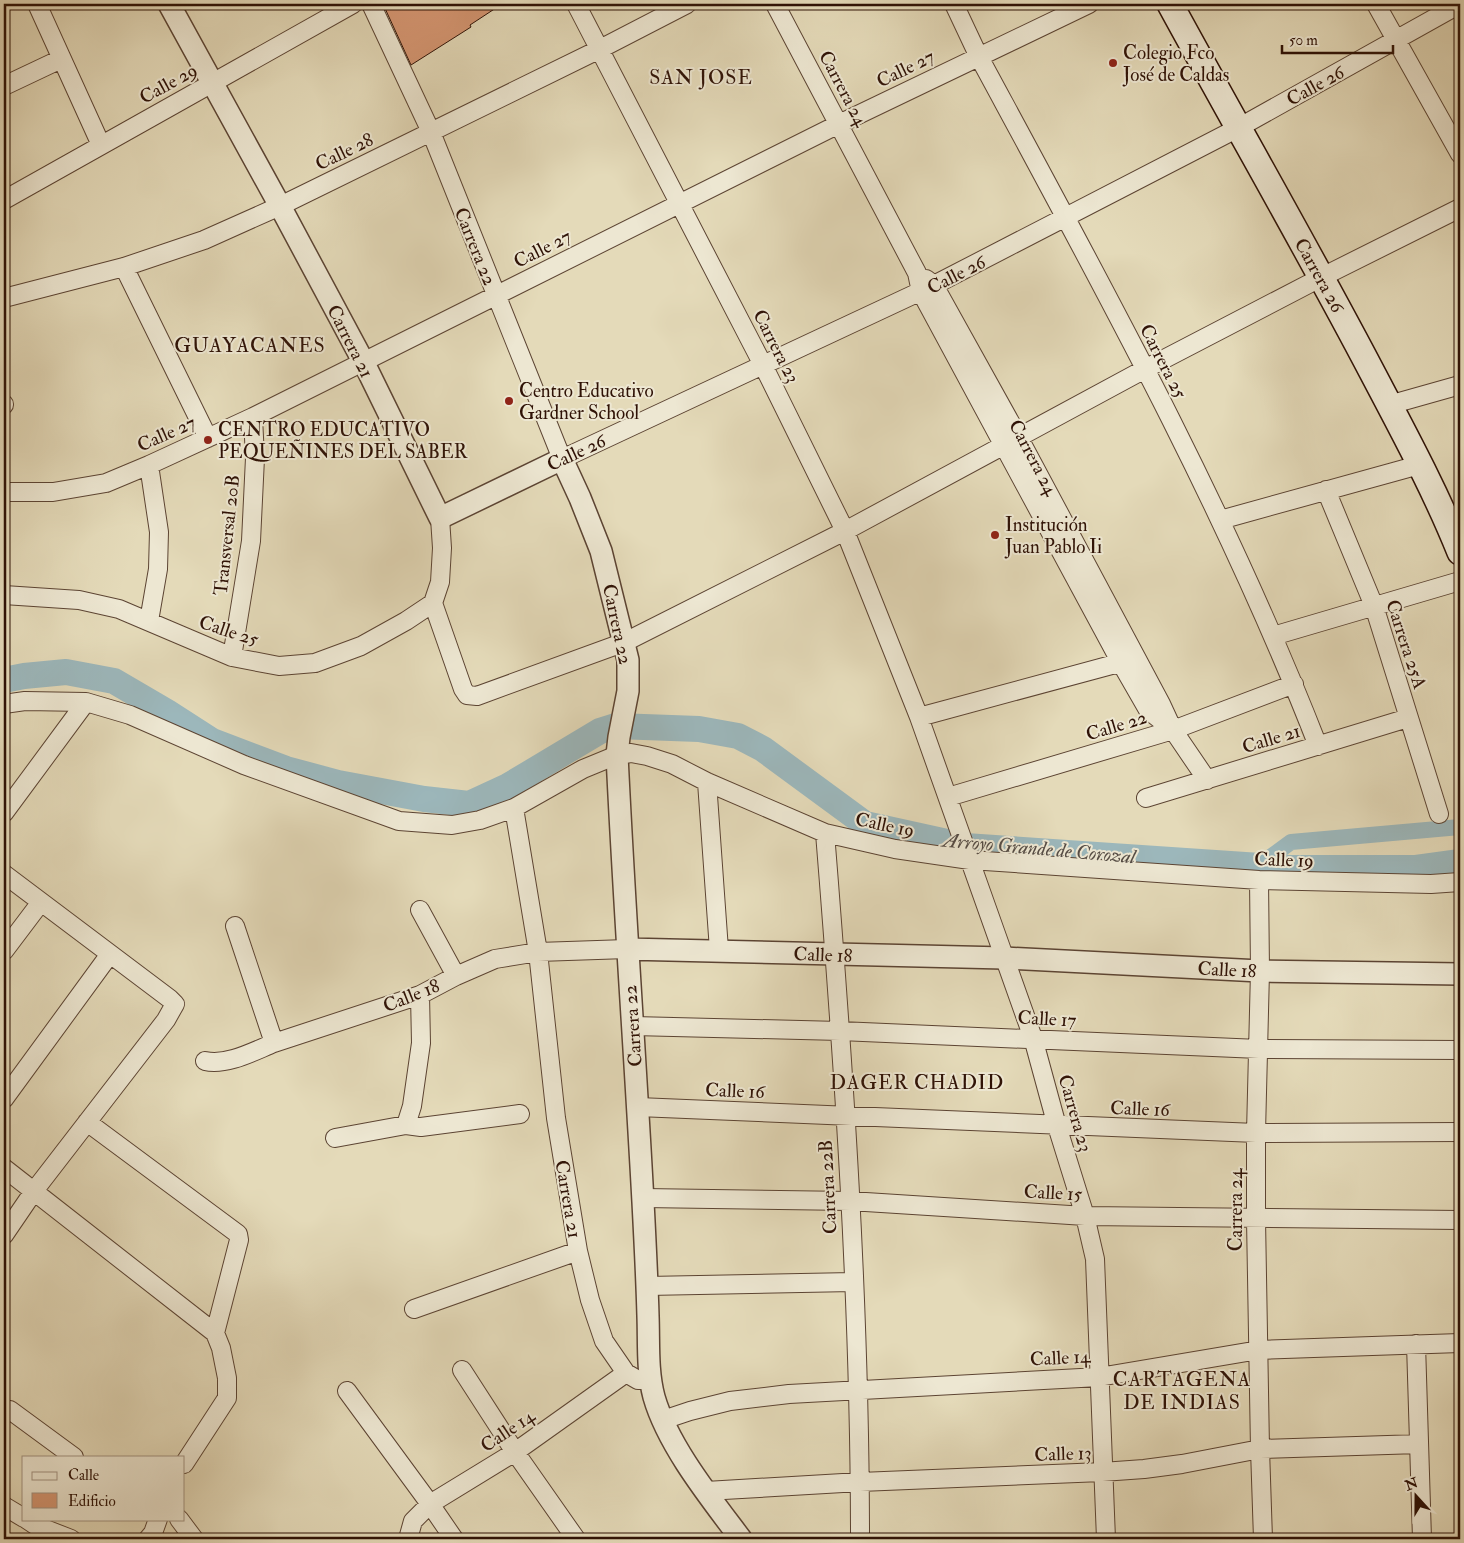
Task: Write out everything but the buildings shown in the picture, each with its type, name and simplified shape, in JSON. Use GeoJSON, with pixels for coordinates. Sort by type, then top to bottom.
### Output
{"type":"FeatureCollection","features":[{"type":"Feature","properties":{"kind":"main road","name":"Carrera 26"},"geometry":{"type":"LineString","coordinates":[[1170,4],[1322,277],[1449,524],[1460,552]]}},
{"type":"Feature","properties":{"kind":"street"},"geometry":{"type":"LineString","coordinates":[[37,4],[101,145]]}},
{"type":"Feature","properties":{"kind":"street","name":"Carrera 21"},"geometry":{"type":"LineString","coordinates":[[170,4],[363,361],[440,518],[442,548],[440,582],[433,603]]}},
{"type":"Feature","properties":{"kind":"street","name":"Calle 29"},"geometry":{"type":"LineString","coordinates":[[4,200],[353,4]]}},
{"type":"Feature","properties":{"kind":"street","name":"Carrera 22"},"geometry":{"type":"LineString","coordinates":[[371,4],[431,132],[495,295],[601,551],[628,660],[628,691],[618,746],[627,949],[643,1198],[650,1380]]}},
{"type":"Feature","properties":{"kind":"street","name":"Carrera 23"},"geometry":{"type":"LineString","coordinates":[[576,4],[763,365],[845,531],[919,716],[1033,1038],[1057,1126],[1085,1216],[1095,1258],[1106,1539]]}},
{"type":"Feature","properties":{"kind":"street","name":"Calle 28"},"geometry":{"type":"LineString","coordinates":[[4,298],[124,267],[204,240],[280,206],[688,4]]}},
{"type":"Feature","properties":{"kind":"street","name":"Carrera 24"},"geometry":{"type":"LineString","coordinates":[[775,4],[917,273],[1011,442],[1128,661],[1148,710],[1173,730],[1207,780]]}},
{"type":"Feature","properties":{"kind":"street","name":"Carrera 25"},"geometry":{"type":"LineString","coordinates":[[954,4],[978,56],[1145,369],[1220,520],[1294,684],[1318,746]]}},
{"type":"Feature","properties":{"kind":"street","name":"Calle 27"},"geometry":{"type":"LineString","coordinates":[[4,492],[53,492],[106,483],[149,465],[253,417],[839,124],[1089,4]]}},
{"type":"Feature","properties":{"kind":"street"},"geometry":{"type":"LineString","coordinates":[[1376,4],[1460,154]]}},
{"type":"Feature","properties":{"kind":"street","name":"Calle 26"},"geometry":{"type":"LineString","coordinates":[[440,518],[927,289],[1238,128],[1460,4]]}},
{"type":"Feature","properties":{"kind":"street"},"geometry":{"type":"LineString","coordinates":[[4,86],[61,58]]}},
{"type":"Feature","properties":{"kind":"street"},"geometry":{"type":"LineString","coordinates":[[433,603],[463,689],[467,695],[477,696],[624,642],[845,531],[1145,369],[1460,208]]}},
{"type":"Feature","properties":{"kind":"street"},"geometry":{"type":"LineString","coordinates":[[124,267],[208,438]]}},
{"type":"Feature","properties":{"kind":"street"},"geometry":{"type":"LineString","coordinates":[[1389,405],[1460,386]]}},
{"type":"Feature","properties":{"kind":"street","name":"Transversal 20B"},"geometry":{"type":"LineString","coordinates":[[232,657],[251,541],[255,458],[253,417]]}},
{"type":"Feature","properties":{"kind":"street"},"geometry":{"type":"LineString","coordinates":[[149,465],[159,532],[158,569],[149,621]]}},
{"type":"Feature","properties":{"kind":"street"},"geometry":{"type":"LineString","coordinates":[[1220,520],[1419,465]]}},
{"type":"Feature","properties":{"kind":"street","name":"Carrera 25A"},"geometry":{"type":"LineString","coordinates":[[1326,490],[1374,606],[1439,814]]}},
{"type":"Feature","properties":{"kind":"street"},"geometry":{"type":"LineString","coordinates":[[1273,636],[1460,581]]}},
{"type":"Feature","properties":{"kind":"street","name":"Calle 25"},"geometry":{"type":"LineString","coordinates":[[4,595],[79,600],[119,609],[232,657],[279,666],[315,663],[361,646],[406,622],[433,603]]}},
{"type":"Feature","properties":{"kind":"street"},"geometry":{"type":"LineString","coordinates":[[919,716],[1128,661]]}},
{"type":"Feature","properties":{"kind":"street","name":"Calle 22"},"geometry":{"type":"LineString","coordinates":[[948,797],[1173,730],[1294,684]]}},
{"type":"Feature","properties":{"kind":"street"},"geometry":{"type":"LineString","coordinates":[[4,704],[24,700],[86,702],[130,715],[244,765],[399,821],[452,825],[480,820],[514,808],[618,746]]}},
{"type":"Feature","properties":{"kind":"street"},"geometry":{"type":"LineString","coordinates":[[4,812],[86,702]]}},
{"type":"Feature","properties":{"kind":"street","name":"Calle 21"},"geometry":{"type":"LineString","coordinates":[[1146,798],[1408,718]]}},
{"type":"Feature","properties":{"kind":"street","name":"Calle 19"},"geometry":{"type":"LineString","coordinates":[[618,746],[631,753],[672,764],[707,782],[825,833],[895,849],[1259,880],[1431,884],[1460,882]]}},
{"type":"Feature","properties":{"kind":"street"},"geometry":{"type":"LineString","coordinates":[[707,782],[719,950]]}},
{"type":"Feature","properties":{"kind":"street","name":"Carrera 21"},"geometry":{"type":"LineString","coordinates":[[514,808],[538,952],[556,1118],[578,1251],[590,1300],[604,1341],[626,1373]]}},
{"type":"Feature","properties":{"kind":"street","name":"Carrera 22B"},"geometry":{"type":"LineString","coordinates":[[825,833],[835,955],[850,1201],[858,1390],[860,1539]]}},
{"type":"Feature","properties":{"kind":"street"},"geometry":{"type":"LineString","coordinates":[[4,874],[175,1004],[166,1020],[34,1191],[4,1235]]}},
{"type":"Feature","properties":{"kind":"street","name":"Carrera 24"},"geometry":{"type":"LineString","coordinates":[[1259,880],[1260,971],[1256,1219],[1260,1449],[1264,1539]]}},
{"type":"Feature","properties":{"kind":"street"},"geometry":{"type":"LineString","coordinates":[[4,951],[41,902]]}},
{"type":"Feature","properties":{"kind":"street"},"geometry":{"type":"LineString","coordinates":[[420,910],[456,976]]}},
{"type":"Feature","properties":{"kind":"street"},"geometry":{"type":"LineString","coordinates":[[235,926],[274,1043]]}},
{"type":"Feature","properties":{"kind":"street","name":"Calle 18"},"geometry":{"type":"LineString","coordinates":[[205,1061],[227,1060],[251,1053],[274,1043],[420,994],[495,958],[538,952],[627,949],[719,950],[835,955],[1004,958],[1260,971],[1460,974]]}},
{"type":"Feature","properties":{"kind":"street"},"geometry":{"type":"LineString","coordinates":[[4,1099],[110,954]]}},
{"type":"Feature","properties":{"kind":"street"},"geometry":{"type":"LineString","coordinates":[[406,1125],[412,1106],[421,1043],[420,994]]}},
{"type":"Feature","properties":{"kind":"street","name":"Calle 17"},"geometry":{"type":"LineString","coordinates":[[633,1026],[1033,1038],[1259,1049],[1460,1050]]}},
{"type":"Feature","properties":{"kind":"street","name":"Calle 16"},"geometry":{"type":"LineString","coordinates":[[638,1107],[1256,1133],[1460,1132]]}},
{"type":"Feature","properties":{"kind":"street"},"geometry":{"type":"LineString","coordinates":[[335,1138],[406,1125],[421,1127],[520,1114]]}},
{"type":"Feature","properties":{"kind":"street"},"geometry":{"type":"LineString","coordinates":[[87,1122],[238,1234],[239,1240],[215,1333]]}},
{"type":"Feature","properties":{"kind":"street"},"geometry":{"type":"LineString","coordinates":[[4,1168],[215,1333],[221,1348],[228,1378],[227,1398],[185,1462]]}},
{"type":"Feature","properties":{"kind":"street","name":"Calle 15"},"geometry":{"type":"LineString","coordinates":[[643,1198],[850,1201],[1085,1216],[1460,1220]]}},
{"type":"Feature","properties":{"kind":"street"},"geometry":{"type":"LineString","coordinates":[[414,1309],[578,1251]]}},
{"type":"Feature","properties":{"kind":"street"},"geometry":{"type":"LineString","coordinates":[[647,1286],[854,1282]]}},
{"type":"Feature","properties":{"kind":"street","name":"Calle 14"},"geometry":{"type":"LineString","coordinates":[[663,1420],[690,1411],[730,1402],[789,1394],[1099,1376],[1259,1350],[1460,1343]]}},
{"type":"Feature","properties":{"kind":"street"},"geometry":{"type":"LineString","coordinates":[[1416,1344],[1422,1539]]}},
{"type":"Feature","properties":{"kind":"street"},"geometry":{"type":"LineString","coordinates":[[462,1370],[515,1452],[576,1539]]}},
{"type":"Feature","properties":{"kind":"street"},"geometry":{"type":"LineString","coordinates":[[626,1373],[638,1380],[650,1380],[663,1420],[683,1458],[741,1539]]}},
{"type":"Feature","properties":{"kind":"street","name":"Calle 14"},"geometry":{"type":"LineString","coordinates":[[408,1539],[413,1521],[430,1504],[515,1452],[626,1373]]}},
{"type":"Feature","properties":{"kind":"street"},"geometry":{"type":"LineString","coordinates":[[347,1391],[454,1539]]}},
{"type":"Feature","properties":{"kind":"street"},"geometry":{"type":"LineString","coordinates":[[10,1410],[73,1456]]}},
{"type":"Feature","properties":{"kind":"street","name":"Calle 13"},"geometry":{"type":"LineString","coordinates":[[706,1491],[860,1482],[1102,1472],[1182,1464],[1260,1449],[1419,1444]]}},
{"type":"Feature","properties":{"kind":"street"},"geometry":{"type":"LineString","coordinates":[[4,1506],[22,1517]]}},
{"type":"Feature","properties":{"kind":"street"},"geometry":{"type":"LineString","coordinates":[[27,1520],[71,1539]]}},
{"type":"Feature","properties":{"kind":"street"},"geometry":{"type":"LineString","coordinates":[[148,1539],[153,1533],[158,1520]]}},
{"type":"Feature","properties":{"kind":"street"},"geometry":{"type":"LineString","coordinates":[[180,1520],[194,1539]]}},
{"type":"Feature","properties":{"kind":"waterway","name":"Arroyo Grande de Corozal"},"geometry":{"type":"LineString","coordinates":[[4,680],[66,672],[114,681],[212,741],[286,769],[338,783],[424,799],[469,804],[508,786],[600,731],[616,726],[699,729],[738,736],[763,749],[865,824],[965,846],[1290,868],[1416,868],[1460,862]]}},
{"type":"Feature","properties":{"kind":"waterway"},"geometry":{"type":"LineString","coordinates":[[1258,866],[1291,842],[1460,827]]}},
{"type":"Feature","properties":{"kind":"place","name":"Colegio Fco José de Caldas"},"geometry":{"type":"Point","coordinates":[1113,63]}},
{"type":"Feature","properties":{"kind":"place","name":"Centro Educativo Gardner School"},"geometry":{"type":"Point","coordinates":[509,401]}},
{"type":"Feature","properties":{"kind":"place","name":"CENTRO EDUCATIVO PEQUEÑINES DEL SABER"},"geometry":{"type":"Point","coordinates":[208,440]}},
{"type":"Feature","properties":{"kind":"place","name":"Institución Juan Pablo Ii"},"geometry":{"type":"Point","coordinates":[995,535]}},
{"type":"Feature","properties":{"kind":"district","name":"SAN JOSE"},"geometry":{"type":"Point","coordinates":[701,77]}},
{"type":"Feature","properties":{"kind":"district","name":"GUAYACANES"},"geometry":{"type":"Point","coordinates":[250,345]}},
{"type":"Feature","properties":{"kind":"district","name":"DAGER CHADID"},"geometry":{"type":"Point","coordinates":[917,1082]}},
{"type":"Feature","properties":{"kind":"district","name":"CARTAGENA DE INDIAS"},"geometry":{"type":"Point","coordinates":[1182,1390]}}]}
